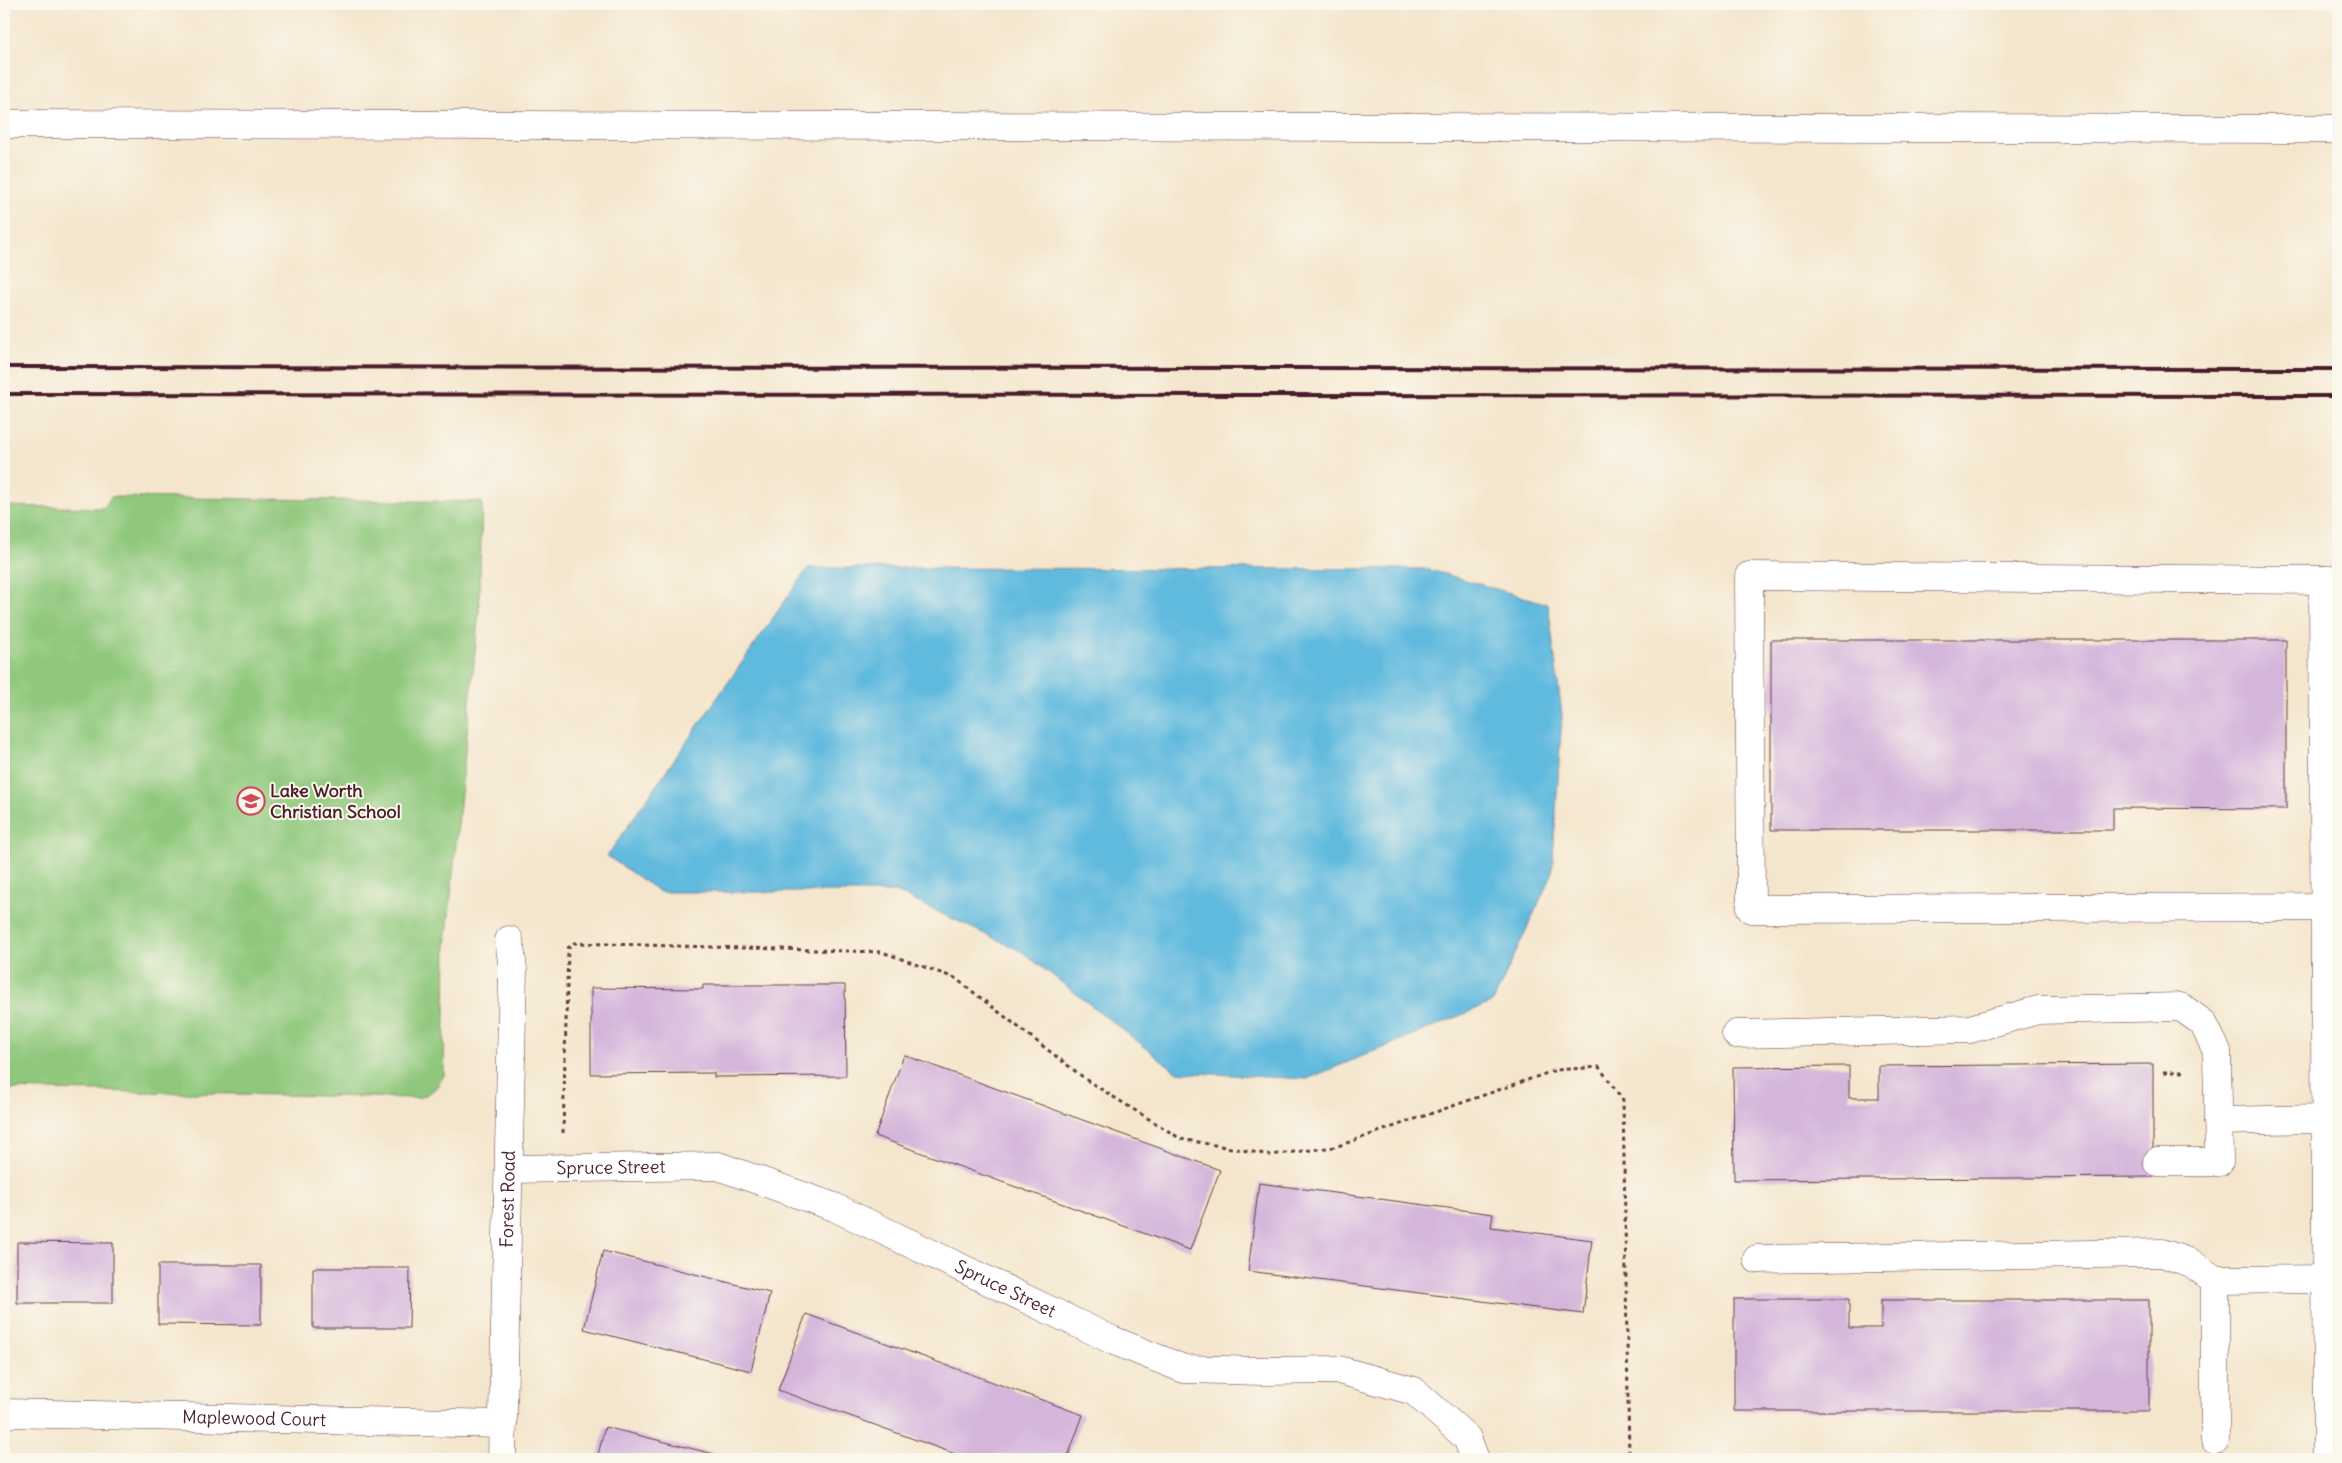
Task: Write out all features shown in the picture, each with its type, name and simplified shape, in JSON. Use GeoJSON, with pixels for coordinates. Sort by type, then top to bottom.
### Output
{"type":"FeatureCollection","features":[{"type":"Feature","properties":{"kind":"main road"},"geometry":{"type":"LineString","coordinates":[[4,124],[2338,129]]}},
{"type":"Feature","properties":{"kind":"main road"},"geometry":{"type":"LineString","coordinates":[[2327,1459],[2327,1279],[2333,1211],[2326,1119],[2332,907],[2331,580],[1750,576],[1751,909],[2332,907]]}},
{"type":"Feature","properties":{"kind":"main road","name":"Forest Road"},"geometry":{"type":"LineString","coordinates":[[502,1459],[513,969],[509,940]]}},
{"type":"Feature","properties":{"kind":"main road"},"geometry":{"type":"LineString","coordinates":[[1736,1034],[1970,1029],[2038,1010],[2181,1007],[2202,1023],[2217,1051],[2219,1162],[2157,1162]]}},
{"type":"Feature","properties":{"kind":"main road"},"geometry":{"type":"LineString","coordinates":[[2218,1121],[2326,1119]]}},
{"type":"Feature","properties":{"kind":"main road","name":"Spruce Street"},"geometry":{"type":"LineString","coordinates":[[509,1169],[718,1166],[834,1206],[1112,1340],[1184,1369],[1339,1370],[1414,1391],[1467,1438],[1475,1459]]}},
{"type":"Feature","properties":{"kind":"main road"},"geometry":{"type":"LineString","coordinates":[[1757,1259],[2162,1253],[2191,1262],[2215,1280],[2327,1279]]}},
{"type":"Feature","properties":{"kind":"main road"},"geometry":{"type":"LineString","coordinates":[[2215,1280],[2215,1440]]}},
{"type":"Feature","properties":{"kind":"main road","name":"Maplewood Court"},"geometry":{"type":"LineString","coordinates":[[4,1413],[503,1424]]}},
{"type":"Feature","properties":{"kind":"path"},"geometry":{"type":"LineString","coordinates":[[563,1133],[568,948],[574,943],[882,952],[955,978],[1088,1081],[1181,1139],[1270,1154],[1335,1147],[1556,1070],[1599,1067],[1623,1100],[1629,1459]]}},
{"type":"Feature","properties":{"kind":"path"},"geometry":{"type":"LineString","coordinates":[[2163,1072],[2186,1072]]}},
{"type":"Feature","properties":{"kind":"green space","name":"Lake Worth Christian School"},"geometry":{"type":"Polygon","coordinates":[[[111,497],[482,502],[479,611],[446,945],[444,1075],[436,1087],[427,1095],[417,1098],[4,1089],[4,506],[104,508],[111,497]]]}},
{"type":"Feature","properties":{"kind":"water"},"geometry":{"type":"Polygon","coordinates":[[[808,568],[1427,569],[1548,604],[1562,715],[1552,874],[1493,1002],[1307,1079],[1177,1072],[1021,951],[896,892],[660,892],[607,856],[808,568]]]}},
{"type":"Feature","properties":{"kind":"building"},"geometry":{"type":"Polygon","coordinates":[[[1771,640],[2286,640],[2286,809],[2113,808],[2113,830],[1771,830],[1771,640]]]}},
{"type":"Feature","properties":{"kind":"building"},"geometry":{"type":"Polygon","coordinates":[[[703,985],[845,985],[846,1076],[714,1077],[714,1073],[591,1074],[591,988],[703,989],[703,985]]]}},
{"type":"Feature","properties":{"kind":"building"},"geometry":{"type":"Polygon","coordinates":[[[904,1055],[1220,1170],[1190,1250],[875,1136],[904,1055]]]}},
{"type":"Feature","properties":{"kind":"building"},"geometry":{"type":"Polygon","coordinates":[[[2153,1064],[2153,1177],[1734,1180],[1733,1067],[1849,1066],[1849,1098],[1879,1098],[1879,1066],[2153,1064]]]}},
{"type":"Feature","properties":{"kind":"building"},"geometry":{"type":"Polygon","coordinates":[[[1259,1183],[1493,1214],[1491,1227],[1592,1240],[1583,1314],[1248,1271],[1259,1183]]]}},
{"type":"Feature","properties":{"kind":"building"},"geometry":{"type":"Polygon","coordinates":[[[17,1242],[113,1243],[113,1303],[17,1303],[17,1242]]]}},
{"type":"Feature","properties":{"kind":"building"},"geometry":{"type":"Polygon","coordinates":[[[603,1251],[770,1293],[751,1371],[584,1329],[603,1251]]]}},
{"type":"Feature","properties":{"kind":"building"},"geometry":{"type":"Polygon","coordinates":[[[158,1265],[261,1265],[261,1325],[158,1324],[158,1265]]]}},
{"type":"Feature","properties":{"kind":"building"},"geometry":{"type":"Polygon","coordinates":[[[313,1268],[410,1268],[409,1328],[313,1328],[313,1268]]]}},
{"type":"Feature","properties":{"kind":"building"},"geometry":{"type":"Polygon","coordinates":[[[1734,1299],[1849,1299],[1849,1328],[1881,1328],[1881,1300],[2149,1300],[2149,1411],[1734,1411],[1734,1299]]]}},
{"type":"Feature","properties":{"kind":"building"},"geometry":{"type":"Polygon","coordinates":[[[806,1314],[1083,1415],[1067,1459],[969,1459],[778,1390],[806,1314]]]}},
{"type":"Feature","properties":{"kind":"building"},"geometry":{"type":"Polygon","coordinates":[[[605,1427],[734,1459],[597,1459],[605,1427]]]}},
{"type":"Feature","properties":{"kind":"railway"},"geometry":{"type":"LineString","coordinates":[[4,367],[2338,369]]}},
{"type":"Feature","properties":{"kind":"railway"},"geometry":{"type":"LineString","coordinates":[[4,394],[2338,396]]}},
{"type":"Feature","properties":{"kind":"place","name":"Lake Worth Christian School"},"geometry":{"type":"Point","coordinates":[251,801]}}]}
